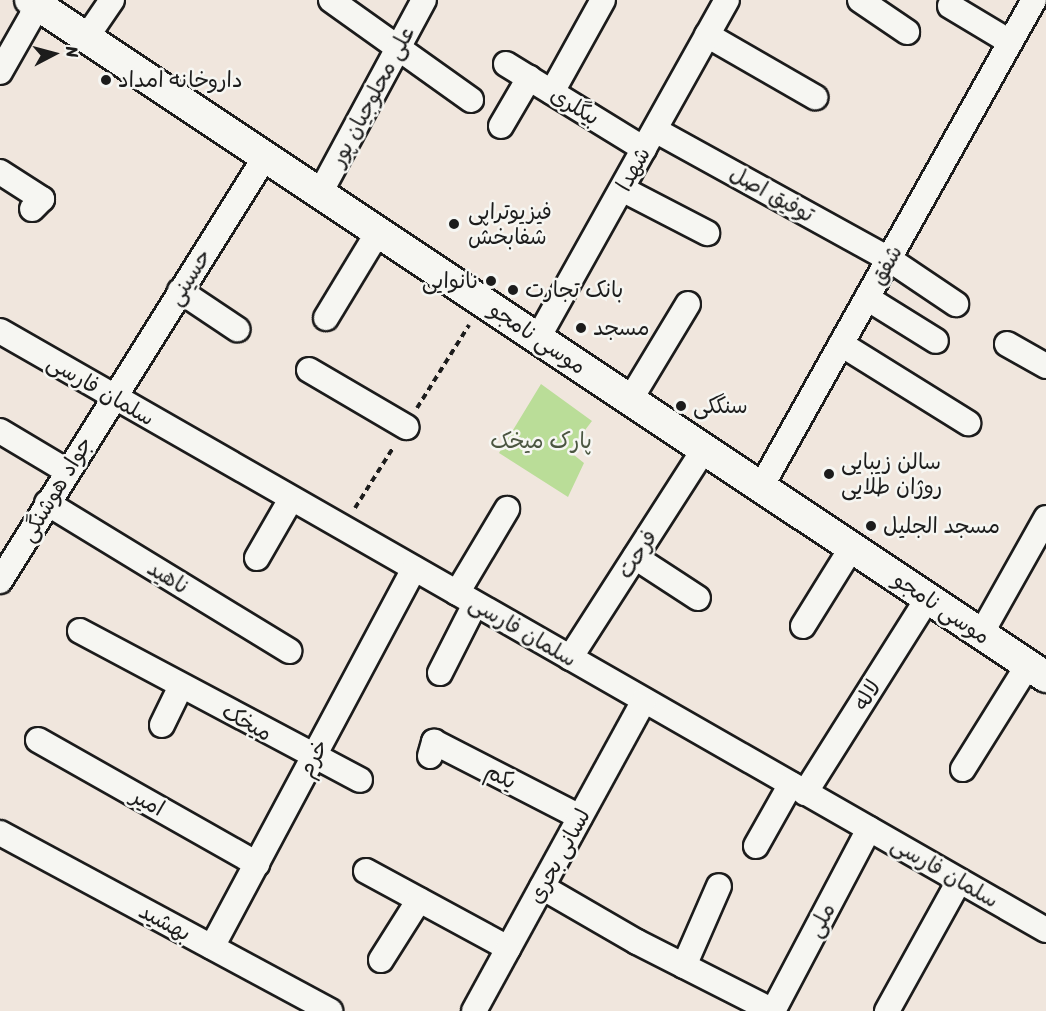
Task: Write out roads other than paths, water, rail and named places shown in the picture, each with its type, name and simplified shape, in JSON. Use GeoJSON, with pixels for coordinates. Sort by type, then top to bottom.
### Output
{"type":"FeatureCollection","features":[{"type":"Feature","properties":{"kind":"main road","name":"موسی نامجو"},"geometry":{"type":"LineString","coordinates":[[34,3],[1037,671]]}},
{"type":"Feature","properties":{"kind":"street"},"geometry":{"type":"LineString","coordinates":[[86,38],[112,0]]}},
{"type":"Feature","properties":{"kind":"street"},"geometry":{"type":"LineString","coordinates":[[331,0],[471,100]]}},
{"type":"Feature","properties":{"kind":"street","name":"علی محلوجیان پور"},"geometry":{"type":"LineString","coordinates":[[320,193],[396,48],[424,0]]}},
{"type":"Feature","properties":{"kind":"street"},"geometry":{"type":"LineString","coordinates":[[552,92],[603,0]]}},
{"type":"Feature","properties":{"kind":"street","name":"شهدا"},"geometry":{"type":"LineString","coordinates":[[538,339],[727,0]]}},
{"type":"Feature","properties":{"kind":"street","name":"شفق"},"geometry":{"type":"LineString","coordinates":[[761,487],[1034,0]]}},
{"type":"Feature","properties":{"kind":"street"},"geometry":{"type":"LineString","coordinates":[[864,1],[907,33]]}},
{"type":"Feature","properties":{"kind":"street"},"geometry":{"type":"LineString","coordinates":[[0,72],[34,3]]}},
{"type":"Feature","properties":{"kind":"street"},"geometry":{"type":"LineString","coordinates":[[950,6],[1010,42]]}},
{"type":"Feature","properties":{"kind":"street"},"geometry":{"type":"LineString","coordinates":[[707,35],[815,97]]}},
{"type":"Feature","properties":{"kind":"street","name":"بیگلری"},"geometry":{"type":"LineString","coordinates":[[506,64],[552,92],[650,139]]}},
{"type":"Feature","properties":{"kind":"street"},"geometry":{"type":"LineString","coordinates":[[501,126],[529,78]]}},
{"type":"Feature","properties":{"kind":"street","name":"توفیق اصل"},"geometry":{"type":"LineString","coordinates":[[650,139],[889,259],[956,304]]}},
{"type":"Feature","properties":{"kind":"street","name":"حسینی"},"geometry":{"type":"LineString","coordinates":[[112,397],[265,157]]}},
{"type":"Feature","properties":{"kind":"street"},"geometry":{"type":"LineString","coordinates":[[0,172],[42,199],[32,209]]}},
{"type":"Feature","properties":{"kind":"street"},"geometry":{"type":"LineString","coordinates":[[622,189],[707,233]]}},
{"type":"Feature","properties":{"kind":"street"},"geometry":{"type":"LineString","coordinates":[[326,318],[378,232]]}},
{"type":"Feature","properties":{"kind":"street"},"geometry":{"type":"LineString","coordinates":[[180,291],[237,329]]}},
{"type":"Feature","properties":{"kind":"street"},"geometry":{"type":"LineString","coordinates":[[867,298],[936,341]]}},
{"type":"Feature","properties":{"kind":"street"},"geometry":{"type":"LineString","coordinates":[[630,400],[688,304]]}},
{"type":"Feature","properties":{"kind":"street","name":"سلمان فارسی"},"geometry":{"type":"LineString","coordinates":[[0,331],[1046,930]]}},
{"type":"Feature","properties":{"kind":"street"},"geometry":{"type":"LineString","coordinates":[[841,344],[968,423]]}},
{"type":"Feature","properties":{"kind":"street"},"geometry":{"type":"LineString","coordinates":[[1007,344],[1046,366]]}},
{"type":"Feature","properties":{"kind":"street"},"geometry":{"type":"LineString","coordinates":[[309,370],[406,427]]}},
{"type":"Feature","properties":{"kind":"street","name":"جواد هوشنگی"},"geometry":{"type":"LineString","coordinates":[[3,568],[48,503],[112,397]]}},
{"type":"Feature","properties":{"kind":"street"},"geometry":{"type":"LineString","coordinates":[[0,431],[67,471]]}},
{"type":"Feature","properties":{"kind":"street","name":"فرحت"},"geometry":{"type":"LineString","coordinates":[[570,658],[704,449]]}},
{"type":"Feature","properties":{"kind":"street"},"geometry":{"type":"LineString","coordinates":[[257,558],[291,499]]}},
{"type":"Feature","properties":{"kind":"street","name":"ناهید"},"geometry":{"type":"LineString","coordinates":[[48,503],[289,651]]}},
{"type":"Feature","properties":{"kind":"street"},"geometry":{"type":"LineString","coordinates":[[440,673],[466,599],[507,509]]}},
{"type":"Feature","properties":{"kind":"street"},"geometry":{"type":"LineString","coordinates":[[981,634],[1046,518]]}},
{"type":"Feature","properties":{"kind":"street"},"geometry":{"type":"LineString","coordinates":[[803,626],[852,548]]}},
{"type":"Feature","properties":{"kind":"street"},"geometry":{"type":"LineString","coordinates":[[635,557],[698,598]]}},
{"type":"Feature","properties":{"kind":"street","name":"خرم"},"geometry":{"type":"LineString","coordinates":[[212,948],[414,569]]}},
{"type":"Feature","properties":{"kind":"street","name":"لاله"},"geometry":{"type":"LineString","coordinates":[[756,846],[928,598]]}},
{"type":"Feature","properties":{"kind":"street","name":"میخک"},"geometry":{"type":"LineString","coordinates":[[80,631],[313,758],[360,780]]}},
{"type":"Feature","properties":{"kind":"street"},"geometry":{"type":"LineString","coordinates":[[963,769],[1037,671]]}},
{"type":"Feature","properties":{"kind":"street"},"geometry":{"type":"LineString","coordinates":[[162,725],[181,686]]}},
{"type":"Feature","properties":{"kind":"street","name":"لسانی بحری"},"geometry":{"type":"LineString","coordinates":[[480,1009],[508,948],[644,700]]}},
{"type":"Feature","properties":{"kind":"street","name":"امیر"},"geometry":{"type":"LineString","coordinates":[[39,740],[257,864]]}},
{"type":"Feature","properties":{"kind":"street","name":"یکم"},"geometry":{"type":"LineString","coordinates":[[430,756],[434,742],[580,817]]}},
{"type":"Feature","properties":{"kind":"street","name":"ملی"},"geometry":{"type":"LineString","coordinates":[[773,1011],[869,829]]}},
{"type":"Feature","properties":{"kind":"street","name":"بهشید"},"geometry":{"type":"LineString","coordinates":[[0,833],[330,1011]]}},
{"type":"Feature","properties":{"kind":"street"},"geometry":{"type":"LineString","coordinates":[[366,871],[508,948]]}},
{"type":"Feature","properties":{"kind":"street"},"geometry":{"type":"LineString","coordinates":[[888,1011],[959,881]]}},
{"type":"Feature","properties":{"kind":"street"},"geometry":{"type":"LineString","coordinates":[[542,886],[637,942],[773,1011]]}},
{"type":"Feature","properties":{"kind":"street"},"geometry":{"type":"LineString","coordinates":[[684,966],[719,886]]}},
{"type":"Feature","properties":{"kind":"street"},"geometry":{"type":"LineString","coordinates":[[381,960],[419,900]]}},
{"type":"Feature","properties":{"kind":"place","name":"داروخانه امداد"},"geometry":{"type":"Point","coordinates":[106,80]}},
{"type":"Feature","properties":{"kind":"place","name":"فیزیوتراپی شفابخش"},"geometry":{"type":"Point","coordinates":[454,224]}},
{"type":"Feature","properties":{"kind":"place","name":"نانوایی"},"geometry":{"type":"Point","coordinates":[491,281]}},
{"type":"Feature","properties":{"kind":"place","name":"بانک تجارت"},"geometry":{"type":"Point","coordinates":[513,290]}},
{"type":"Feature","properties":{"kind":"place","name":"مسجد"},"geometry":{"type":"Point","coordinates":[581,328]}},
{"type":"Feature","properties":{"kind":"place","name":"سنگکی"},"geometry":{"type":"Point","coordinates":[681,406]}},
{"type":"Feature","properties":{"kind":"place","name":"سالن زیبایی روژان طلایی"},"geometry":{"type":"Point","coordinates":[829,474]}},
{"type":"Feature","properties":{"kind":"place","name":"مسجد الجلیل"},"geometry":{"type":"Point","coordinates":[871,526]}},
{"type":"Feature","properties":{"kind":"park label","name":"پارک میخک"},"geometry":{"type":"Point","coordinates":[541,441]}}]}
